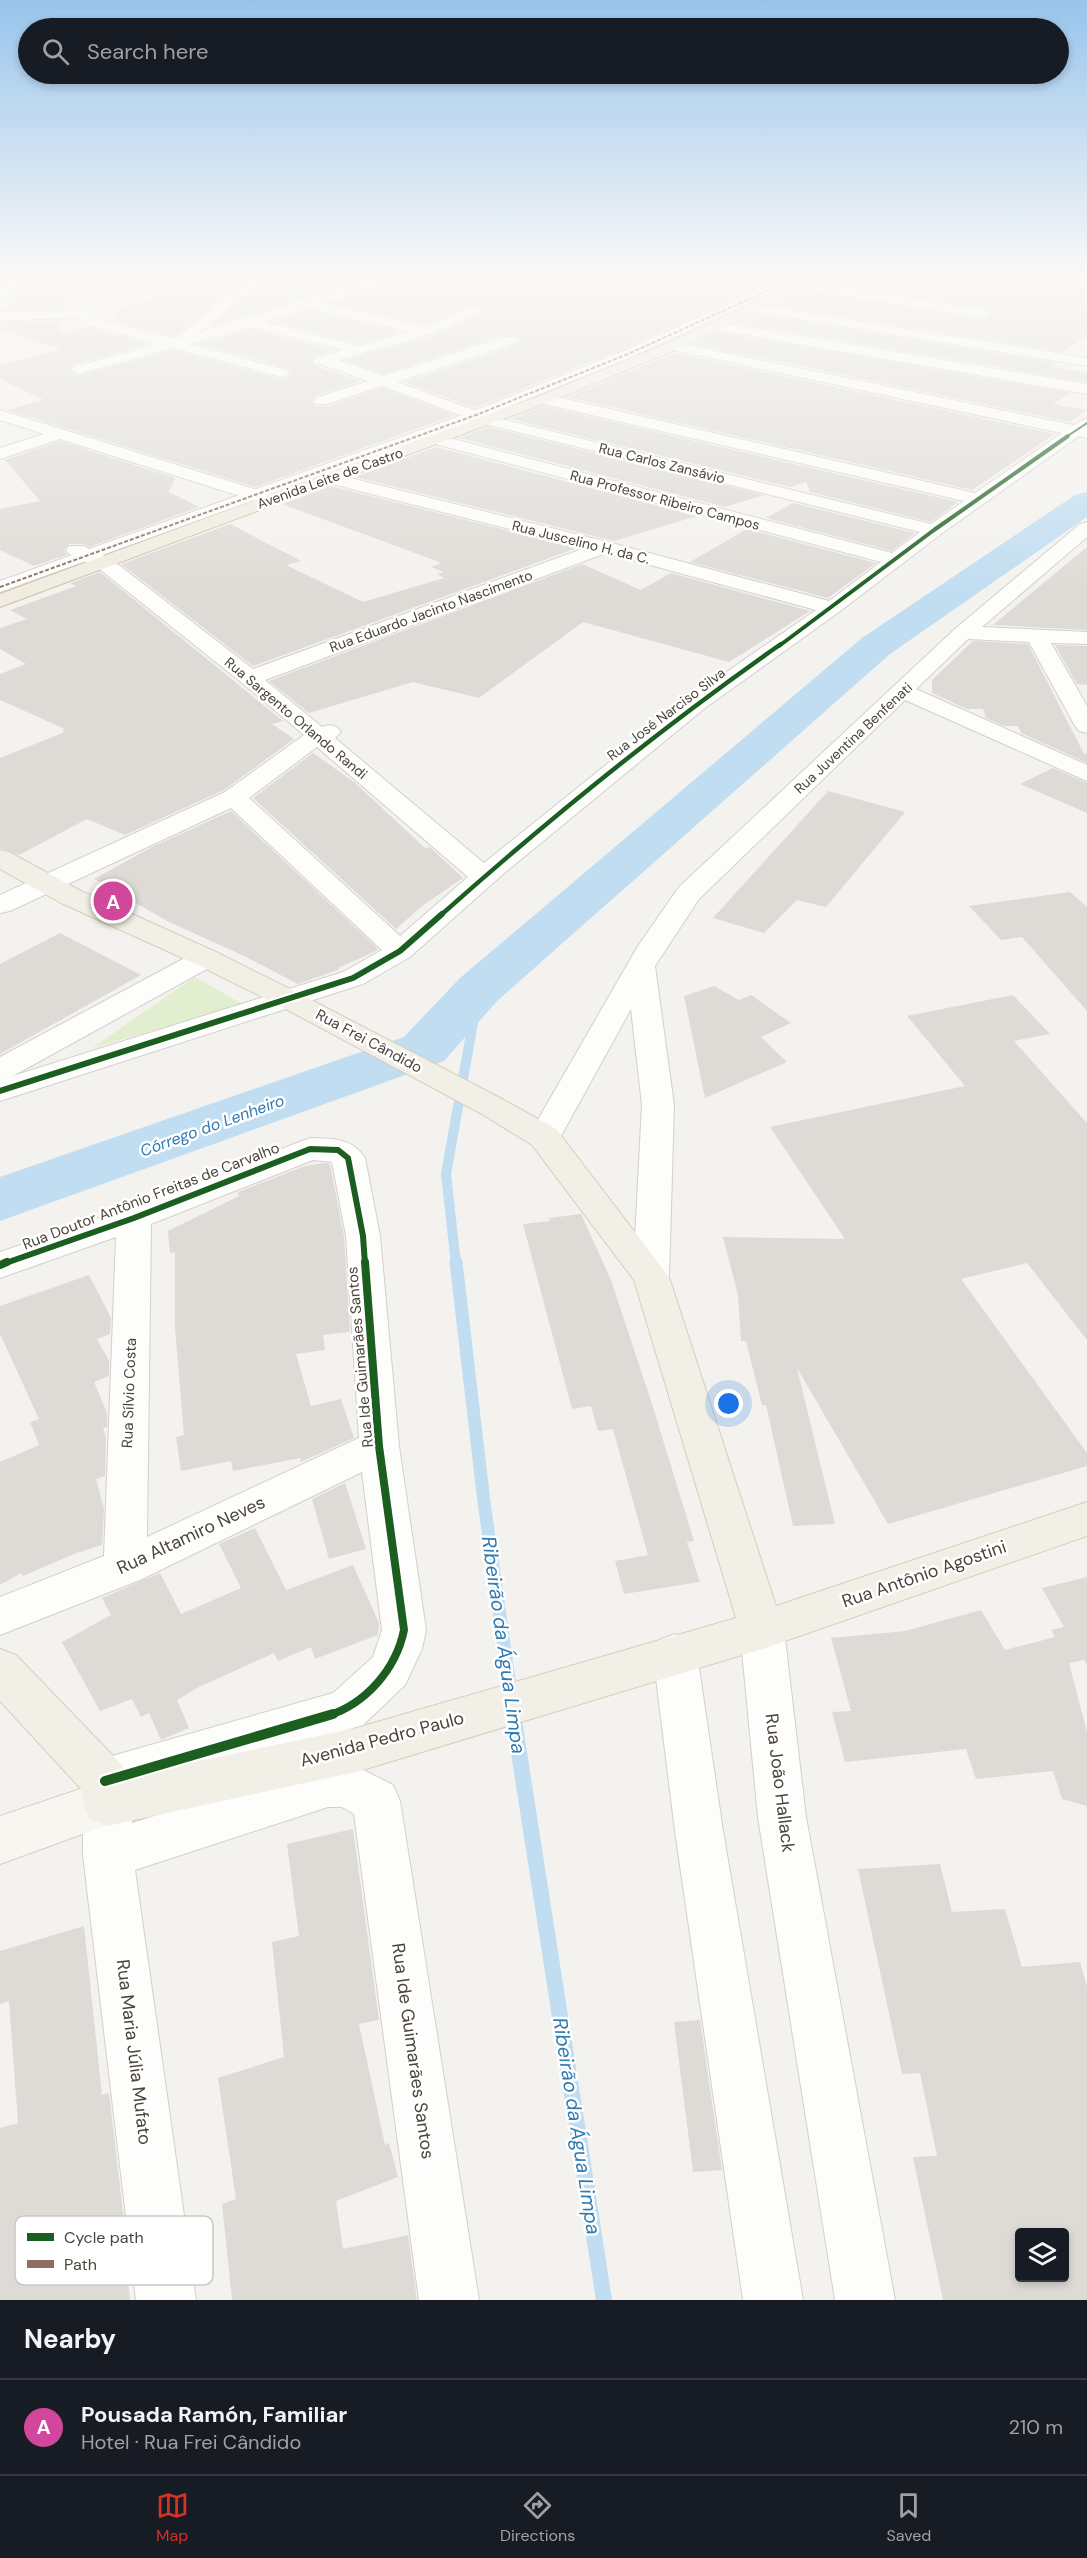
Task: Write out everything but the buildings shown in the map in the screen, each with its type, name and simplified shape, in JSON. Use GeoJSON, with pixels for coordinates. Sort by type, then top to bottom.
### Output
{"type":"FeatureCollection","features":[{"type":"Feature","properties":{"kind":"highway","name":"Avenida Leite de Castro"},"geometry":{"type":"LineString","coordinates":[[0,578],[95,554],[263,497],[330,478],[434,440],[475,415],[554,383]]}},
{"type":"Feature","properties":{"kind":"highway","name":"Avenida Leite de Castro"},"geometry":{"type":"LineString","coordinates":[[0,601],[236,489],[475,415],[544,399],[576,383]]}},
{"type":"Feature","properties":{"kind":"main road","name":"Rua Frei Cândido"},"geometry":{"type":"LineString","coordinates":[[0,858],[71,897],[206,957],[291,999],[493,1107],[544,1137],[651,1276]]}},
{"type":"Feature","properties":{"kind":"main road","name":"Rua João Hallack"},"geometry":{"type":"LineString","coordinates":[[651,1276],[762,1630]]}},
{"type":"Feature","properties":{"kind":"main road","name":"Rua Antônio Agostini"},"geometry":{"type":"LineString","coordinates":[[762,1630],[1087,1519]]}},
{"type":"Feature","properties":{"kind":"main road","name":"Avenida Pedro Paulo"},"geometry":{"type":"LineString","coordinates":[[0,1840],[106,1792],[356,1750],[762,1630]]}},
{"type":"Feature","properties":{"kind":"main road"},"geometry":{"type":"LineString","coordinates":[[0,1669],[106,1792]]}},
{"type":"Feature","properties":{"kind":"street"},"geometry":{"type":"LineString","coordinates":[[322,401],[382,383]]}},
{"type":"Feature","properties":{"kind":"street","name":"Rua Carlos Zansávio"},"geometry":{"type":"LineString","coordinates":[[384,383],[475,415],[934,530]]}},
{"type":"Feature","properties":{"kind":"street"},"geometry":{"type":"LineString","coordinates":[[856,383],[1083,429]]}},
{"type":"Feature","properties":{"kind":"street"},"geometry":{"type":"LineString","coordinates":[[1054,383],[1087,389]]}},
{"type":"Feature","properties":{"kind":"street"},"geometry":{"type":"LineString","coordinates":[[544,399],[978,499]]}},
{"type":"Feature","properties":{"kind":"street"},"geometry":{"type":"LineString","coordinates":[[0,415],[263,497],[475,415]]}},
{"type":"Feature","properties":{"kind":"street","name":"Rua José Narciso Silva"},"geometry":{"type":"LineString","coordinates":[[0,1091],[353,978],[400,951],[488,873],[697,703],[832,608],[934,530],[1083,429]]}},
{"type":"Feature","properties":{"kind":"street"},"geometry":{"type":"LineString","coordinates":[[0,454],[60,434]]}},
{"type":"Feature","properties":{"kind":"street","name":"Rua Professor Ribeiro Campos"},"geometry":{"type":"LineString","coordinates":[[434,440],[897,560]]}},
{"type":"Feature","properties":{"kind":"street","name":"Rua Juscelino H. da C."},"geometry":{"type":"LineString","coordinates":[[330,478],[605,547],[832,608]]}},
{"type":"Feature","properties":{"kind":"street","name":"Rua Juventina Benfenati"},"geometry":{"type":"LineString","coordinates":[[544,1137],[652,946],[689,893],[963,632],[1087,528]]}},
{"type":"Feature","properties":{"kind":"street","name":"Rua Eduardo Jacinto Nascimento"},"geometry":{"type":"LineString","coordinates":[[254,676],[605,547]]}},
{"type":"Feature","properties":{"kind":"street"},"geometry":{"type":"LineString","coordinates":[[0,587],[95,554]]}},
{"type":"Feature","properties":{"kind":"street","name":"Rua Sargento Orlando Randi"},"geometry":{"type":"LineString","coordinates":[[95,554],[254,676],[488,873]]}},
{"type":"Feature","properties":{"kind":"street"},"geometry":{"type":"LineString","coordinates":[[963,632],[1087,638]]}},
{"type":"Feature","properties":{"kind":"street"},"geometry":{"type":"LineString","coordinates":[[1037,636],[1087,726]]}},
{"type":"Feature","properties":{"kind":"street"},"geometry":{"type":"LineString","coordinates":[[903,691],[1087,774]]}},
{"type":"Feature","properties":{"kind":"street"},"geometry":{"type":"LineString","coordinates":[[0,905],[234,796],[323,734]]}},
{"type":"Feature","properties":{"kind":"street"},"geometry":{"type":"LineString","coordinates":[[234,796],[400,951]]}},
{"type":"Feature","properties":{"kind":"street"},"geometry":{"type":"LineString","coordinates":[[0,1070],[206,957]]}},
{"type":"Feature","properties":{"kind":"street"},"geometry":{"type":"LineString","coordinates":[[641,967],[658,1105],[651,1276]]}},
{"type":"Feature","properties":{"kind":"street","name":"Rua Doutor Antônio Freitas de Carvalho"},"geometry":{"type":"LineString","coordinates":[[0,1265],[134,1218],[310,1149]]}},
{"type":"Feature","properties":{"kind":"street","name":"Rua Ide Guimarães Santos"},"geometry":{"type":"LineString","coordinates":[[106,1792],[347,1710],[389,1671],[400,1649],[404,1630],[379,1446],[363,1236],[348,1158],[338,1150],[310,1149]]}},
{"type":"Feature","properties":{"kind":"street","name":"Rua Sílvio Costa"},"geometry":{"type":"LineString","coordinates":[[125,1567],[134,1218]]}},
{"type":"Feature","properties":{"kind":"street","name":"Rua Altamiro Neves"},"geometry":{"type":"LineString","coordinates":[[0,1616],[125,1567],[379,1446]]}},
{"type":"Feature","properties":{"kind":"street","name":"Rua João Hallack"},"geometry":{"type":"LineString","coordinates":[[762,1630],[782,1817],[865,2300]]}},
{"type":"Feature","properties":{"kind":"street"},"geometry":{"type":"LineString","coordinates":[[675,1654],[699,1831],[773,2300]]}},
{"type":"Feature","properties":{"kind":"street","name":"Rua Ide Guimarães Santos"},"geometry":{"type":"LineString","coordinates":[[108,1855],[328,1784],[348,1785],[376,1801],[449,2300]]}},
{"type":"Feature","properties":{"kind":"street","name":"Rua Maria Júlia Mufato"},"geometry":{"type":"LineString","coordinates":[[106,1792],[108,1855],[155,2216]]}},
{"type":"Feature","properties":{"kind":"street","name":"Rua Maria Júlia Mufato"},"geometry":{"type":"LineString","coordinates":[[164,2285],[166,2300]]}},
{"type":"Feature","properties":{"kind":"green space"},"geometry":{"type":"Polygon","coordinates":[[[195,977],[244,1005],[92,1048],[195,977]]]}},
{"type":"Feature","properties":{"kind":"waterway","name":"Córrego do Lenheiro"},"geometry":{"type":"LineString","coordinates":[[0,1200],[424,1049],[479,989],[876,646],[1087,502]]}},
{"type":"Feature","properties":{"kind":"waterway","name":"Ribeirão da Água Limpa"},"geometry":{"type":"LineString","coordinates":[[456,1264],[446,1174],[479,989]]}},
{"type":"Feature","properties":{"kind":"waterway","name":"Ribeirão da Água Limpa"},"geometry":{"type":"LineString","coordinates":[[456,1262],[484,1502],[514,1716]]}},
{"type":"Feature","properties":{"kind":"waterway","name":"Ribeirão da Água Limpa"},"geometry":{"type":"LineString","coordinates":[[513,1714],[604,2300]]}},
{"type":"Feature","properties":{"kind":"marked path"},"geometry":{"type":"LineString","coordinates":[[0,587],[476,415],[555,383]]}},
{"type":"Feature","properties":{"kind":"cycle path"},"geometry":{"type":"LineString","coordinates":[[0,1091],[353,978],[400,951],[493,869],[697,703],[832,608],[934,530],[1087,423]]}},
{"type":"Feature","properties":{"kind":"cycle path"},"geometry":{"type":"LineString","coordinates":[[0,1265],[134,1218],[310,1149],[338,1150],[348,1158],[363,1236],[379,1446],[404,1630],[400,1649],[389,1671],[347,1710],[105,1781]]}},
{"type":"Feature","properties":{"kind":"place","name":"Pousada Ramón, Familiar"},"geometry":{"type":"Point","coordinates":[113,901]}}]}
